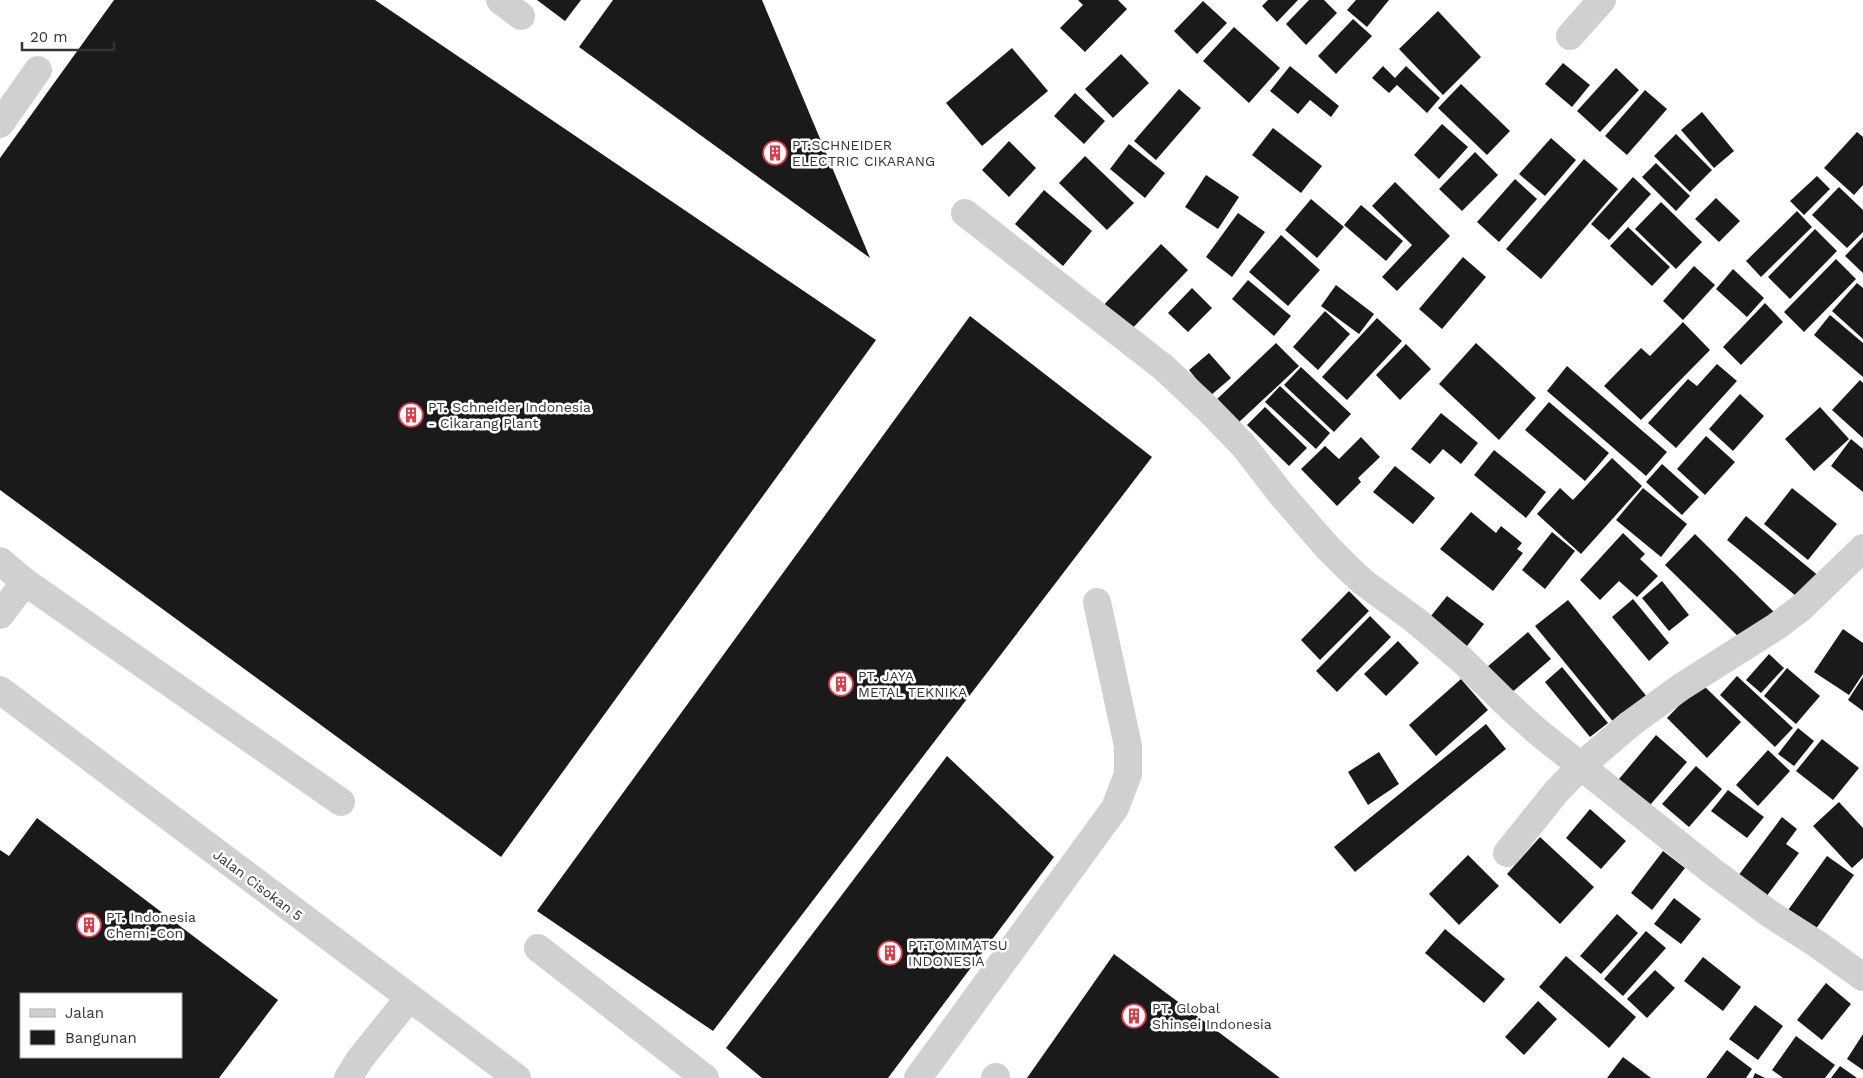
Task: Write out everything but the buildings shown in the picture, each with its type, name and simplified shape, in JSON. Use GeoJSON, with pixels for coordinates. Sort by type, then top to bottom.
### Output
{"type":"FeatureCollection","features":[{"type":"Feature","properties":{"kind":"street"},"geometry":{"type":"LineString","coordinates":[[1570,36],[1602,0]]}},
{"type":"Feature","properties":{"kind":"street"},"geometry":{"type":"LineString","coordinates":[[0,124],[38,70]]}},
{"type":"Feature","properties":{"kind":"street"},"geometry":{"type":"LineString","coordinates":[[965,213],[1163,367],[1243,445],[1328,548],[1348,568],[1363,582],[1415,620],[1456,654],[1530,726],[1565,755],[1582,766],[1666,837],[1770,914],[1817,944],[1863,977]]}},
{"type":"Feature","properties":{"kind":"street"},"geometry":{"type":"LineString","coordinates":[[1507,853],[1556,792],[1582,766],[1630,724],[1681,687],[1777,626],[1802,607],[1863,548]]}},
{"type":"Feature","properties":{"kind":"street"},"geometry":{"type":"LineString","coordinates":[[0,561],[25,582],[341,802]]}},
{"type":"Feature","properties":{"kind":"street"},"geometry":{"type":"LineString","coordinates":[[0,615],[25,582]]}},
{"type":"Feature","properties":{"kind":"street"},"geometry":{"type":"LineString","coordinates":[[918,1078],[1115,808],[1128,774],[1128,746],[1097,602]]}},
{"type":"Feature","properties":{"kind":"street","name":"Jalan Cisokan 5"},"geometry":{"type":"LineString","coordinates":[[0,690],[517,1078]]}},
{"type":"Feature","properties":{"kind":"street"},"geometry":{"type":"LineString","coordinates":[[538,948],[705,1078]]}},
{"type":"Feature","properties":{"kind":"street"},"geometry":{"type":"LineString","coordinates":[[348,1078],[360,1059],[409,998]]}},
{"type":"Feature","properties":{"kind":"place","name":"PT.SCHNEIDER ELECTRIC CIKARANG"},"geometry":{"type":"Point","coordinates":[775,153]}},
{"type":"Feature","properties":{"kind":"place","name":"PT. Schneider Indonesia - Cikarang Plant"},"geometry":{"type":"Point","coordinates":[411,415]}},
{"type":"Feature","properties":{"kind":"place","name":"PT. JAYA METAL TEKNIKA"},"geometry":{"type":"Point","coordinates":[841,684]}},
{"type":"Feature","properties":{"kind":"place","name":"PT. Indonesia Chemi-Con"},"geometry":{"type":"Point","coordinates":[89,925]}},
{"type":"Feature","properties":{"kind":"place","name":"PT.TOMIMATSU INDONESIA"},"geometry":{"type":"Point","coordinates":[890,953]}},
{"type":"Feature","properties":{"kind":"place","name":"PT. Global Shinsei Indonesia"},"geometry":{"type":"Point","coordinates":[1134,1016]}}]}
